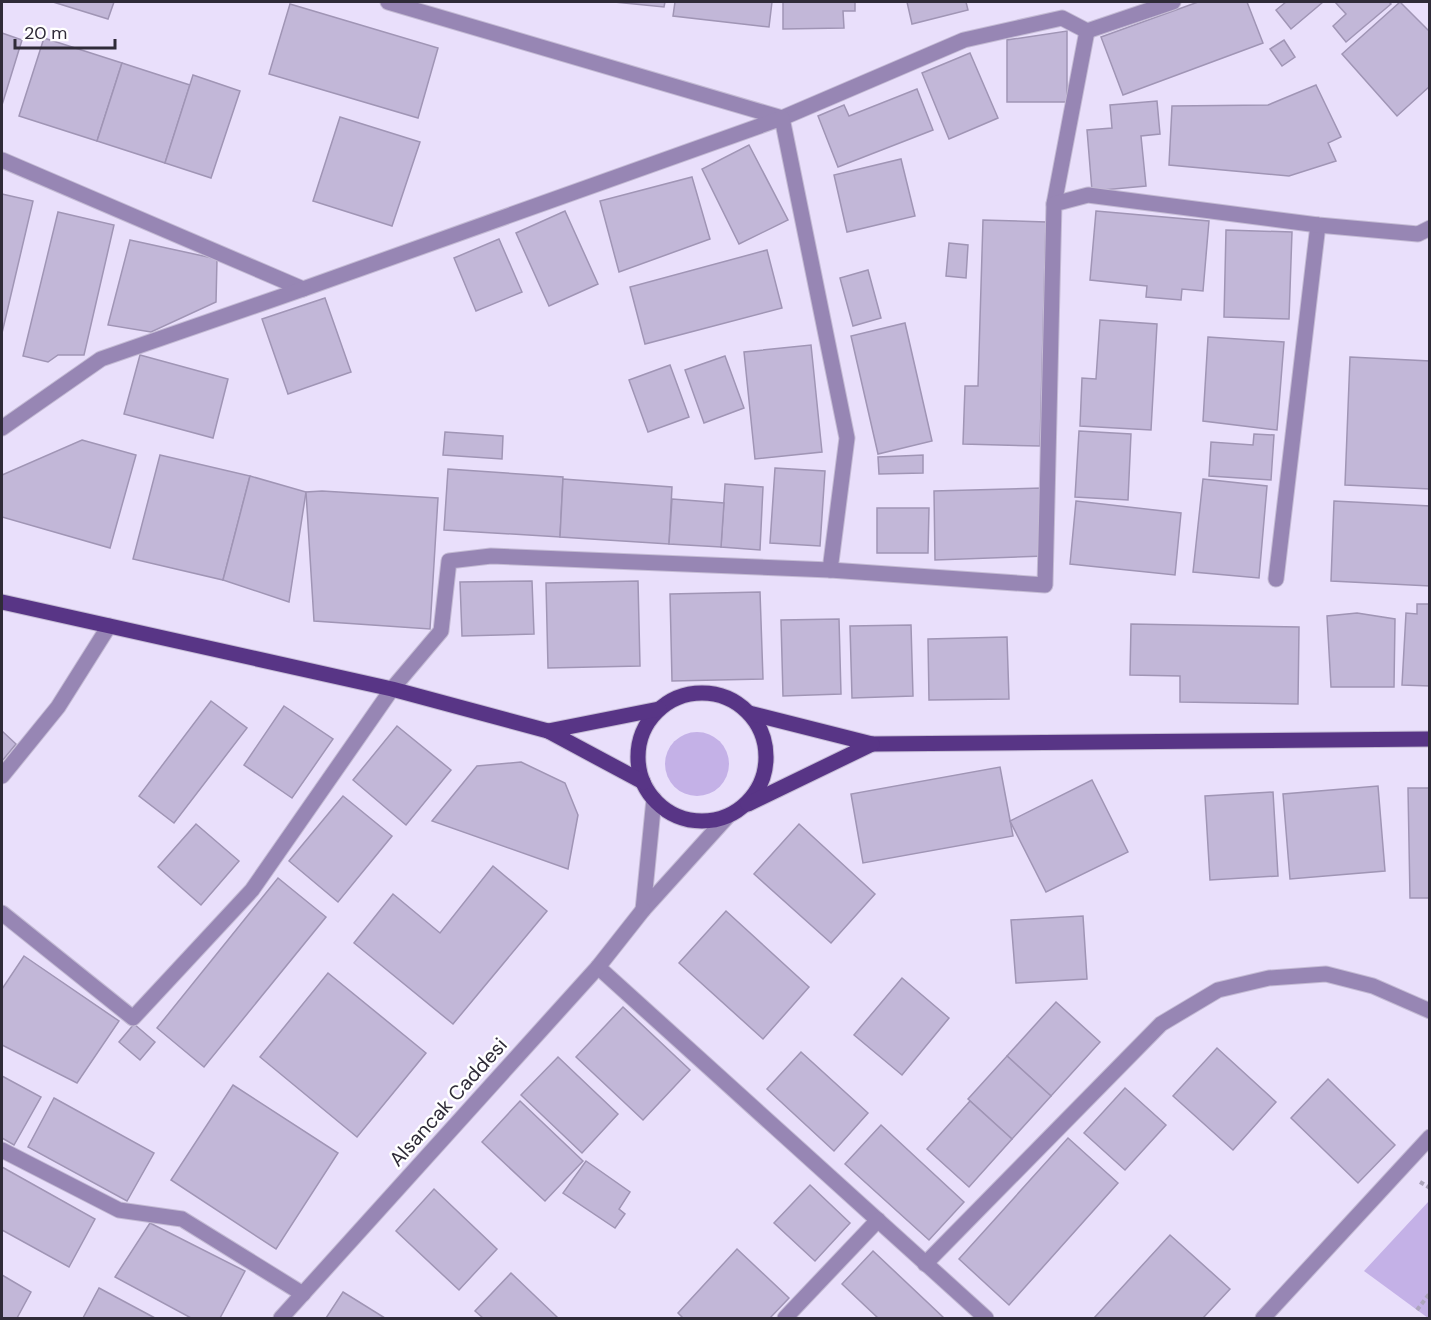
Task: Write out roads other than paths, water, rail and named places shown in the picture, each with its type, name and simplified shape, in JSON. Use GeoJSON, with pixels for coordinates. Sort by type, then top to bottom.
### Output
{"type":"FeatureCollection","features":[{"type":"Feature","properties":{"kind":"main road"},"geometry":{"type":"LineString","coordinates":[[2,602],[392,689],[548,731],[643,782]]}},
{"type":"Feature","properties":{"kind":"main road"},"geometry":{"type":"LineString","coordinates":[[745,805],[758,789],[765,770],[765,750],[760,730],[749,713],[733,701],[714,694],[695,693],[675,698],[659,710],[646,725],[639,743],[638,763],[643,782],[654,799],[669,812],[688,819],[708,820],[728,816],[745,805],[872,744]]}},
{"type":"Feature","properties":{"kind":"main road"},"geometry":{"type":"LineString","coordinates":[[548,731],[659,710]]}},
{"type":"Feature","properties":{"kind":"main road"},"geometry":{"type":"LineString","coordinates":[[749,713],[872,744],[1430,739]]}},
{"type":"Feature","properties":{"kind":"street"},"geometry":{"type":"LineString","coordinates":[[388,2],[419,6],[782,118]]}},
{"type":"Feature","properties":{"kind":"street"},"geometry":{"type":"LineString","coordinates":[[2,428],[101,359],[303,290],[782,118],[964,40],[1062,18],[1087,31],[1173,2]]}},
{"type":"Feature","properties":{"kind":"street"},"geometry":{"type":"LineString","coordinates":[[2,913],[133,1018],[252,890],[392,689],[441,632],[449,561],[491,556],[830,570],[1045,585],[1054,204],[1087,31]]}},
{"type":"Feature","properties":{"kind":"street"},"geometry":{"type":"LineString","coordinates":[[782,118],[847,438],[830,570]]}},
{"type":"Feature","properties":{"kind":"street"},"geometry":{"type":"LineString","coordinates":[[2,160],[303,290]]}},
{"type":"Feature","properties":{"kind":"street"},"geometry":{"type":"LineString","coordinates":[[1054,204],[1088,195],[1318,225],[1418,234],[1430,228]]}},
{"type":"Feature","properties":{"kind":"street"},"geometry":{"type":"LineString","coordinates":[[1276,579],[1318,225]]}},
{"type":"Feature","properties":{"kind":"street"},"geometry":{"type":"LineString","coordinates":[[2,776],[58,707],[109,627]]}},
{"type":"Feature","properties":{"kind":"street"},"geometry":{"type":"LineString","coordinates":[[643,910],[654,799]]}},
{"type":"Feature","properties":{"kind":"street","name":"Alsancak Caddesi"},"geometry":{"type":"LineString","coordinates":[[281,1318],[598,967],[643,910],[728,816]]}},
{"type":"Feature","properties":{"kind":"street"},"geometry":{"type":"LineString","coordinates":[[598,967],[986,1318]]}},
{"type":"Feature","properties":{"kind":"street"},"geometry":{"type":"LineString","coordinates":[[925,1264],[1161,1024],[1218,990],[1269,978],[1326,974],[1373,986],[1430,1011]]}},
{"type":"Feature","properties":{"kind":"street"},"geometry":{"type":"LineString","coordinates":[[1263,1318],[1430,1137]]}},
{"type":"Feature","properties":{"kind":"street"},"geometry":{"type":"LineString","coordinates":[[2,1150],[119,1210],[182,1219],[303,1294]]}},
{"type":"Feature","properties":{"kind":"street"},"geometry":{"type":"LineString","coordinates":[[785,1318],[878,1220]]}}]}
